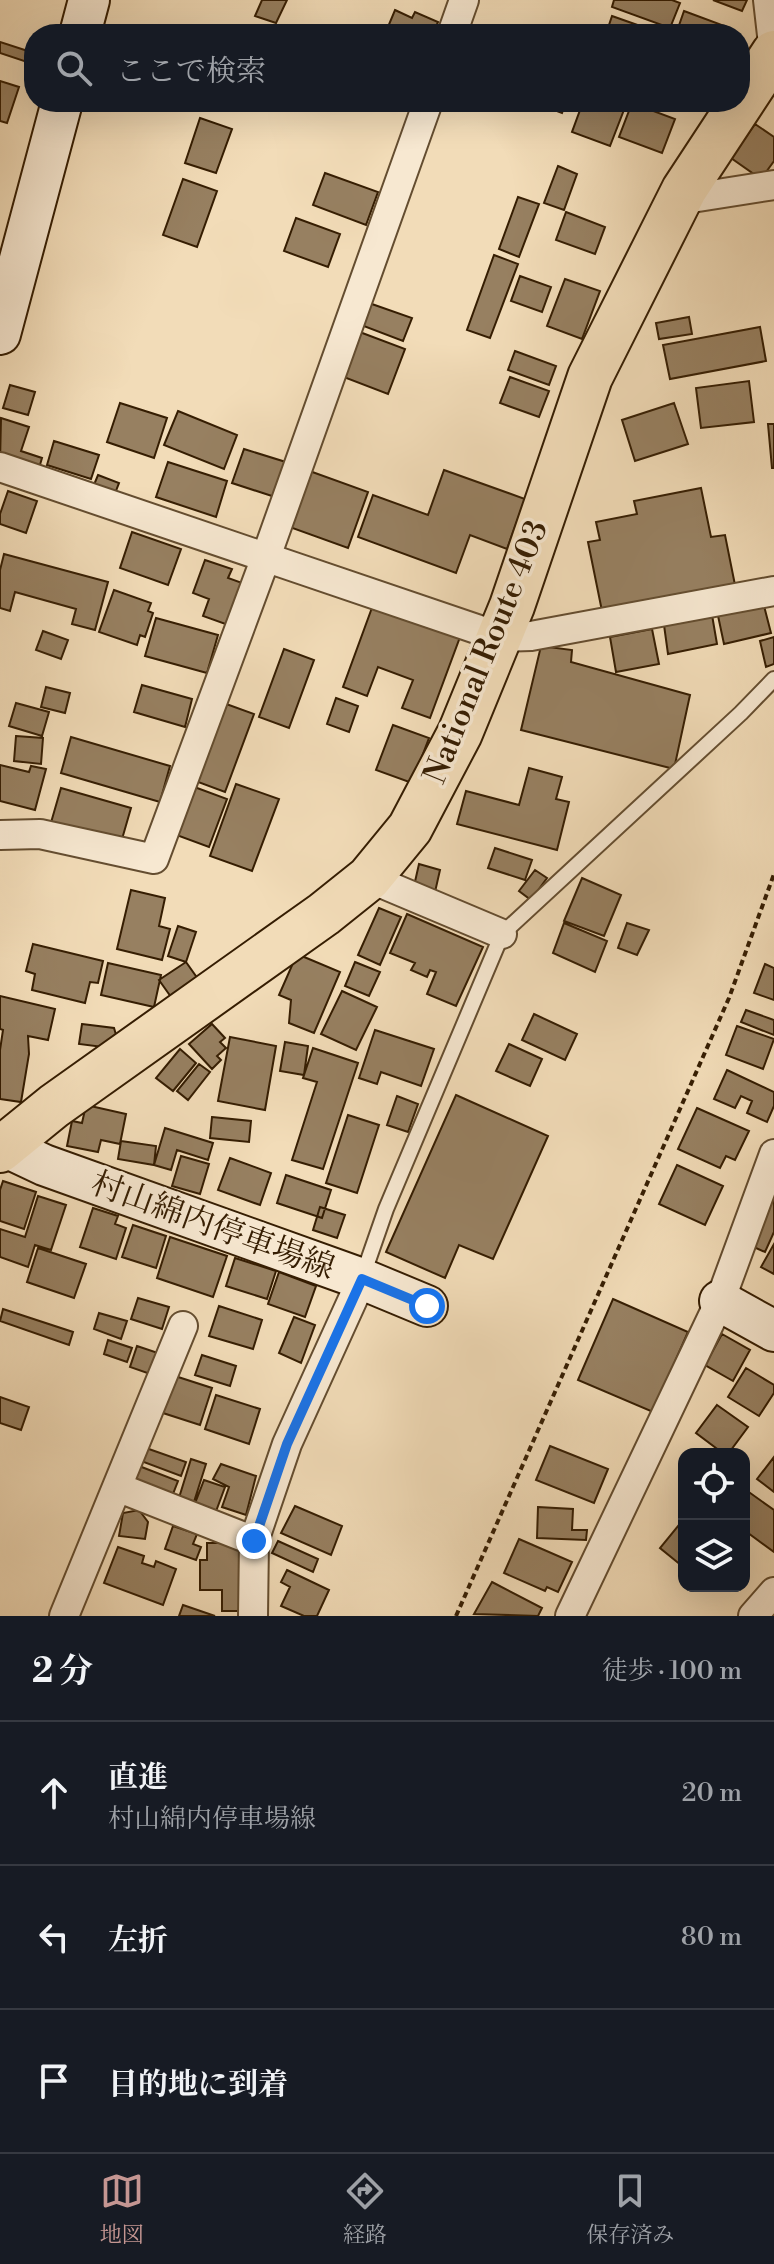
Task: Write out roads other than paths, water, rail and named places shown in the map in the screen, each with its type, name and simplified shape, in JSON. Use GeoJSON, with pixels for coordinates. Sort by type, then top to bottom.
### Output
{"type":"FeatureCollection","features":[{"type":"Feature","properties":{"kind":"highway","name":"National Route 403"},"geometry":{"type":"LineString","coordinates":[[750,90],[774,53]]}},
{"type":"Feature","properties":{"kind":"highway","name":"National Route 403"},"geometry":{"type":"LineString","coordinates":[[1,1147],[324,914],[369,878],[410,828],[460,733],[500,637],[590,377],[679,200],[736,112]]}},
{"type":"Feature","properties":{"kind":"main road"},"geometry":{"type":"LineString","coordinates":[[83,24],[89,0]]}},
{"type":"Feature","properties":{"kind":"main road"},"geometry":{"type":"LineString","coordinates":[[0,334],[59,112]]}},
{"type":"Feature","properties":{"kind":"main road","name":"村山綿内停車場線"},"geometry":{"type":"LineString","coordinates":[[1,1147],[362,1279],[427,1306]]}},
{"type":"Feature","properties":{"kind":"main road"},"geometry":{"type":"LineString","coordinates":[[720,1301],[774,1331]]}},
{"type":"Feature","properties":{"kind":"street"},"geometry":{"type":"LineString","coordinates":[[456,24],[464,0]]}},
{"type":"Feature","properties":{"kind":"street"},"geometry":{"type":"LineString","coordinates":[[768,0],[774,53]]}},
{"type":"Feature","properties":{"kind":"street"},"geometry":{"type":"LineString","coordinates":[[0,835],[40,834],[154,859],[266,557],[424,112]]}},
{"type":"Feature","properties":{"kind":"street"},"geometry":{"type":"LineString","coordinates":[[679,200],[774,185]]}},
{"type":"Feature","properties":{"kind":"street"},"geometry":{"type":"LineString","coordinates":[[0,467],[500,637],[531,636],[774,591]]}},
{"type":"Feature","properties":{"kind":"street"},"geometry":{"type":"LineString","coordinates":[[369,878],[502,934]]}},
{"type":"Feature","properties":{"kind":"street"},"geometry":{"type":"LineString","coordinates":[[570,1616],[720,1301],[774,1154]]}},
{"type":"Feature","properties":{"kind":"street"},"geometry":{"type":"LineString","coordinates":[[253,1616],[254,1541],[287,1444],[362,1279]]}},
{"type":"Feature","properties":{"kind":"street"},"geometry":{"type":"LineString","coordinates":[[64,1616],[183,1326]]}},
{"type":"Feature","properties":{"kind":"street"},"geometry":{"type":"LineString","coordinates":[[117,1487],[254,1541]]}},
{"type":"Feature","properties":{"kind":"street"},"geometry":{"type":"LineString","coordinates":[[753,1616],[774,1592]]}},
{"type":"Feature","properties":{"kind":"lane"},"geometry":{"type":"LineString","coordinates":[[362,1279],[386,1209],[502,934],[774,679]]}}]}
